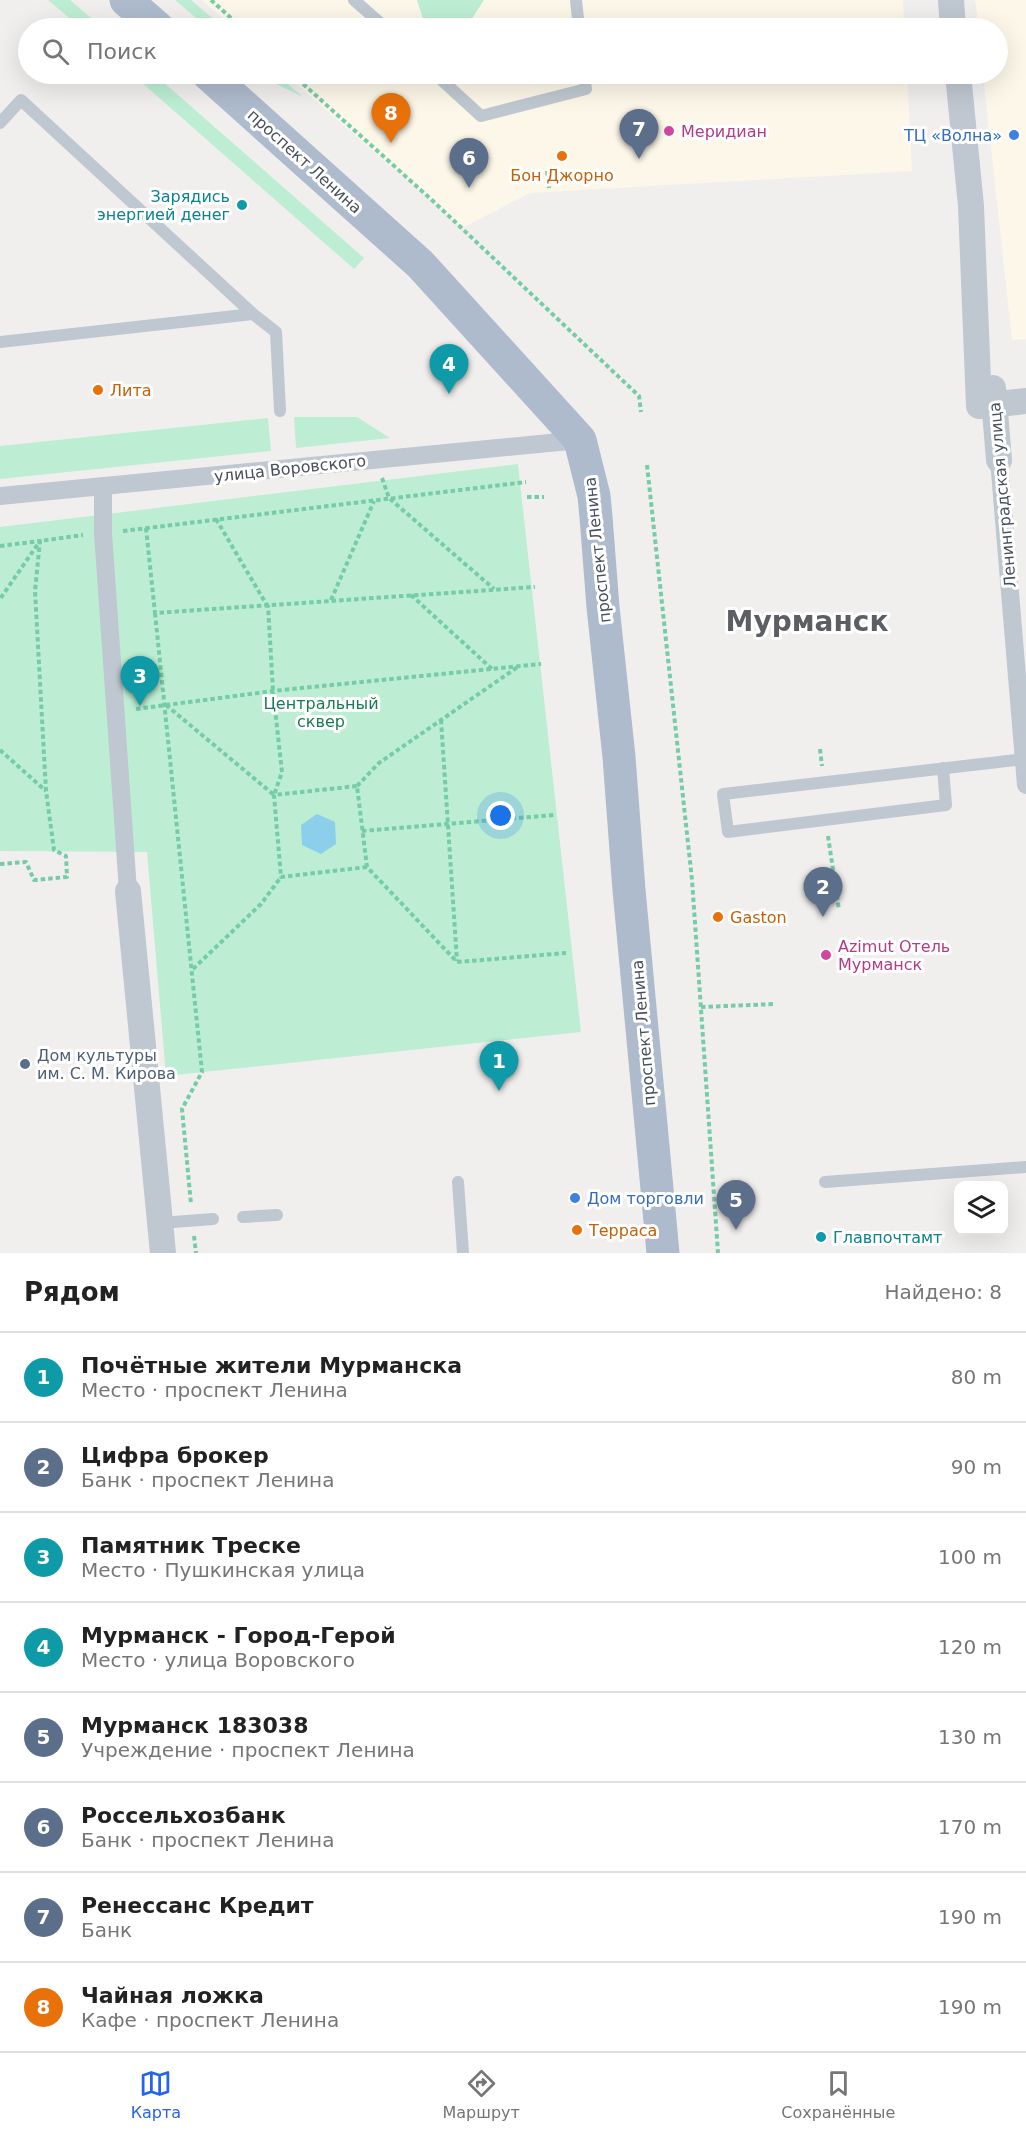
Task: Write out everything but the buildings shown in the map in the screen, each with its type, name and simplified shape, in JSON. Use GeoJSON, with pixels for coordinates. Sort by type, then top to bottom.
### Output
{"type":"FeatureCollection","features":[{"type":"Feature","properties":{"kind":"main road"},"geometry":{"type":"LineString","coordinates":[[126,0],[147,18]]}},
{"type":"Feature","properties":{"kind":"main road","name":"проспект Ленина"},"geometry":{"type":"LineString","coordinates":[[219,84],[420,264],[580,440],[594,496],[663,1253]]}},
{"type":"Feature","properties":{"kind":"street"},"geometry":{"type":"LineString","coordinates":[[951,0],[952,18]]}},
{"type":"Feature","properties":{"kind":"street","name":"Ленинградская улица"},"geometry":{"type":"LineString","coordinates":[[959,84],[986,405],[999,460],[1026,785]]}},
{"type":"Feature","properties":{"kind":"street"},"geometry":{"type":"LineString","coordinates":[[986,405],[1026,400]]}},
{"type":"Feature","properties":{"kind":"street","name":"улица Воровского"},"geometry":{"type":"LineString","coordinates":[[0,496],[580,440]]}},
{"type":"Feature","properties":{"kind":"street"},"geometry":{"type":"LineString","coordinates":[[103,486],[104,533],[128,891],[163,1253]]}},
{"type":"Feature","properties":{"kind":"lane"},"geometry":{"type":"LineString","coordinates":[[354,0],[375,18]]}},
{"type":"Feature","properties":{"kind":"lane"},"geometry":{"type":"LineString","coordinates":[[576,0],[578,18]]}},
{"type":"Feature","properties":{"kind":"lane"},"geometry":{"type":"LineString","coordinates":[[446,84],[481,116],[586,89],[586,84]]}},
{"type":"Feature","properties":{"kind":"lane"},"geometry":{"type":"LineString","coordinates":[[0,123],[21,100],[253,314],[276,332],[280,411]]}},
{"type":"Feature","properties":{"kind":"lane"},"geometry":{"type":"LineString","coordinates":[[0,342],[253,314]]}},
{"type":"Feature","properties":{"kind":"lane"},"geometry":{"type":"LineString","coordinates":[[943,768],[946,804],[728,832],[723,794],[943,768],[1024,759]]}},
{"type":"Feature","properties":{"kind":"lane"},"geometry":{"type":"LineString","coordinates":[[825,1182],[1026,1167]]}},
{"type":"Feature","properties":{"kind":"lane"},"geometry":{"type":"LineString","coordinates":[[458,1182],[463,1253]]}},
{"type":"Feature","properties":{"kind":"lane"},"geometry":{"type":"LineString","coordinates":[[243,1217],[277,1215]]}},
{"type":"Feature","properties":{"kind":"lane"},"geometry":{"type":"LineString","coordinates":[[160,1223],[213,1219]]}},
{"type":"Feature","properties":{"kind":"path"},"geometry":{"type":"LineString","coordinates":[[211,0],[231,18]]}},
{"type":"Feature","properties":{"kind":"path"},"geometry":{"type":"LineString","coordinates":[[303,84],[433,201],[639,396],[641,412]]}},
{"type":"Feature","properties":{"kind":"path"},"geometry":{"type":"LineString","coordinates":[[547,171],[549,188]]}},
{"type":"Feature","properties":{"kind":"path"},"geometry":{"type":"LineString","coordinates":[[376,460],[389,498],[494,589]]}},
{"type":"Feature","properties":{"kind":"path"},"geometry":{"type":"LineString","coordinates":[[647,465],[692,880],[718,1253]]}},
{"type":"Feature","properties":{"kind":"path"},"geometry":{"type":"LineString","coordinates":[[0,546],[526,482]]}},
{"type":"Feature","properties":{"kind":"path"},"geometry":{"type":"LineString","coordinates":[[527,497],[544,497]]}},
{"type":"Feature","properties":{"kind":"path"},"geometry":{"type":"LineString","coordinates":[[331,600],[374,500]]}},
{"type":"Feature","properties":{"kind":"path"},"geometry":{"type":"LineString","coordinates":[[193,969],[261,904],[282,877],[274,795],[282,772],[273,691],[268,605],[216,519]]}},
{"type":"Feature","properties":{"kind":"path"},"geometry":{"type":"LineString","coordinates":[[146,528],[202,1072],[182,1108],[196,1253]]}},
{"type":"Feature","properties":{"kind":"path"},"geometry":{"type":"LineString","coordinates":[[0,599],[40,541]]}},
{"type":"Feature","properties":{"kind":"path"},"geometry":{"type":"LineString","coordinates":[[0,864],[26,862],[34,880],[68,877],[66,856],[54,850],[46,791],[35,591],[40,541]]}},
{"type":"Feature","properties":{"kind":"path"},"geometry":{"type":"LineString","coordinates":[[155,613],[535,586]]}},
{"type":"Feature","properties":{"kind":"path"},"geometry":{"type":"LineString","coordinates":[[411,595],[492,669]]}},
{"type":"Feature","properties":{"kind":"path"},"geometry":{"type":"LineString","coordinates":[[116,712],[273,691],[541,664]]}},
{"type":"Feature","properties":{"kind":"path"},"geometry":{"type":"LineString","coordinates":[[165,705],[274,795],[357,786],[379,763],[520,666]]}},
{"type":"Feature","properties":{"kind":"path"},"geometry":{"type":"LineString","coordinates":[[441,720],[457,962]]}},
{"type":"Feature","properties":{"kind":"path"},"geometry":{"type":"LineString","coordinates":[[0,750],[46,791]]}},
{"type":"Feature","properties":{"kind":"path"},"geometry":{"type":"LineString","coordinates":[[357,786],[367,867],[457,962]]}},
{"type":"Feature","properties":{"kind":"path"},"geometry":{"type":"LineString","coordinates":[[362,831],[554,815]]}},
{"type":"Feature","properties":{"kind":"path"},"geometry":{"type":"LineString","coordinates":[[826,820],[839,910]]}},
{"type":"Feature","properties":{"kind":"path"},"geometry":{"type":"LineString","coordinates":[[282,877],[367,867]]}},
{"type":"Feature","properties":{"kind":"path"},"geometry":{"type":"LineString","coordinates":[[457,962],[566,953]]}},
{"type":"Feature","properties":{"kind":"path"},"geometry":{"type":"LineString","coordinates":[[701,1007],[776,1004]]}},
{"type":"Feature","properties":{"kind":"shaded area"},"geometry":{"type":"Polygon","coordinates":[[[202,0],[903,0],[904,18],[223,18],[202,0]]]}},
{"type":"Feature","properties":{"kind":"shaded area","name":"ТЦ «Волна»"},"geometry":{"type":"Polygon","coordinates":[[[975,0],[1026,0],[1026,339],[1012,340],[984,84],[1008,84],[1008,18],[978,18],[975,0]]]}},
{"type":"Feature","properties":{"kind":"shaded area"},"geometry":{"type":"Polygon","coordinates":[[[296,84],[908,84],[912,171],[530,193],[462,228],[296,84]]]}},
{"type":"Feature","properties":{"kind":"green space"},"geometry":{"type":"Polygon","coordinates":[[[48,0],[70,0],[91,18],[69,18],[48,0]]]}},
{"type":"Feature","properties":{"kind":"green space"},"geometry":{"type":"Polygon","coordinates":[[[175,0],[191,0],[212,18],[196,18],[175,0]]]}},
{"type":"Feature","properties":{"kind":"green space"},"geometry":{"type":"Polygon","coordinates":[[[417,0],[484,0],[472,18],[423,18],[417,0]]]}},
{"type":"Feature","properties":{"kind":"green space"},"geometry":{"type":"Polygon","coordinates":[[[143,84],[165,84],[364,258],[354,269],[143,84]]]}},
{"type":"Feature","properties":{"kind":"green space"},"geometry":{"type":"Polygon","coordinates":[[[276,84],[288,84],[303,97],[276,84]]]}},
{"type":"Feature","properties":{"kind":"green space"},"geometry":{"type":"Polygon","coordinates":[[[294,417],[357,417],[390,438],[296,448],[294,417]]]}},
{"type":"Feature","properties":{"kind":"green space"},"geometry":{"type":"Polygon","coordinates":[[[268,418],[271,451],[0,479],[0,446],[268,418]]]}},
{"type":"Feature","properties":{"kind":"green space","name":"Центральный сквер"},"geometry":{"type":"Polygon","coordinates":[[[518,464],[581,1032],[166,1076],[147,852],[0,851],[0,527],[518,464]]]}},
{"type":"Feature","properties":{"kind":"water"},"geometry":{"type":"Polygon","coordinates":[[[317,814],[335,822],[336,844],[321,854],[302,845],[301,825],[317,814]]]}},
{"type":"Feature","properties":{"kind":"place","name":"Меридиан"},"geometry":{"type":"Point","coordinates":[669,131]}},
{"type":"Feature","properties":{"kind":"place","name":"ТЦ «Волна»"},"geometry":{"type":"Point","coordinates":[1014,135]}},
{"type":"Feature","properties":{"kind":"place","name":"Чайная ложка"},"geometry":{"type":"Point","coordinates":[391,143]}},
{"type":"Feature","properties":{"kind":"place","name":"Бон Джорно"},"geometry":{"type":"Point","coordinates":[562,156]}},
{"type":"Feature","properties":{"kind":"place","name":"Ренессанс Кредит"},"geometry":{"type":"Point","coordinates":[639,159]}},
{"type":"Feature","properties":{"kind":"place","name":"Россельхозбанк"},"geometry":{"type":"Point","coordinates":[469,188]}},
{"type":"Feature","properties":{"kind":"place","name":"Зарядись энергией денег"},"geometry":{"type":"Point","coordinates":[242,205]}},
{"type":"Feature","properties":{"kind":"place","name":"Лита"},"geometry":{"type":"Point","coordinates":[98,390]}},
{"type":"Feature","properties":{"kind":"place","name":"Мурманск - Город-Герой"},"geometry":{"type":"Point","coordinates":[449,394]}},
{"type":"Feature","properties":{"kind":"place","name":"Памятник Треске"},"geometry":{"type":"Point","coordinates":[140,706]}},
{"type":"Feature","properties":{"kind":"place","name":"Gaston"},"geometry":{"type":"Point","coordinates":[718,917]}},
{"type":"Feature","properties":{"kind":"place","name":"Цифра брокер"},"geometry":{"type":"Point","coordinates":[823,917]}},
{"type":"Feature","properties":{"kind":"place","name":"Azimut Отель Мурманск"},"geometry":{"type":"Point","coordinates":[826,955]}},
{"type":"Feature","properties":{"kind":"place","name":"Дом культуры им. С. М. Кирова"},"geometry":{"type":"Point","coordinates":[25,1064]}},
{"type":"Feature","properties":{"kind":"place","name":"Почётные жители Мурманска"},"geometry":{"type":"Point","coordinates":[499,1091]}},
{"type":"Feature","properties":{"kind":"place","name":"Дом торговли"},"geometry":{"type":"Point","coordinates":[575,1198]}},
{"type":"Feature","properties":{"kind":"place","name":"Терраса"},"geometry":{"type":"Point","coordinates":[577,1230]}},
{"type":"Feature","properties":{"kind":"place","name":"Мурманск 183038"},"geometry":{"type":"Point","coordinates":[736,1230]}},
{"type":"Feature","properties":{"kind":"place","name":"Главпочтамт"},"geometry":{"type":"Point","coordinates":[821,1237]}},
{"type":"Feature","properties":{"kind":"district","name":"Мурманск"},"geometry":{"type":"Point","coordinates":[807,621]}}]}
